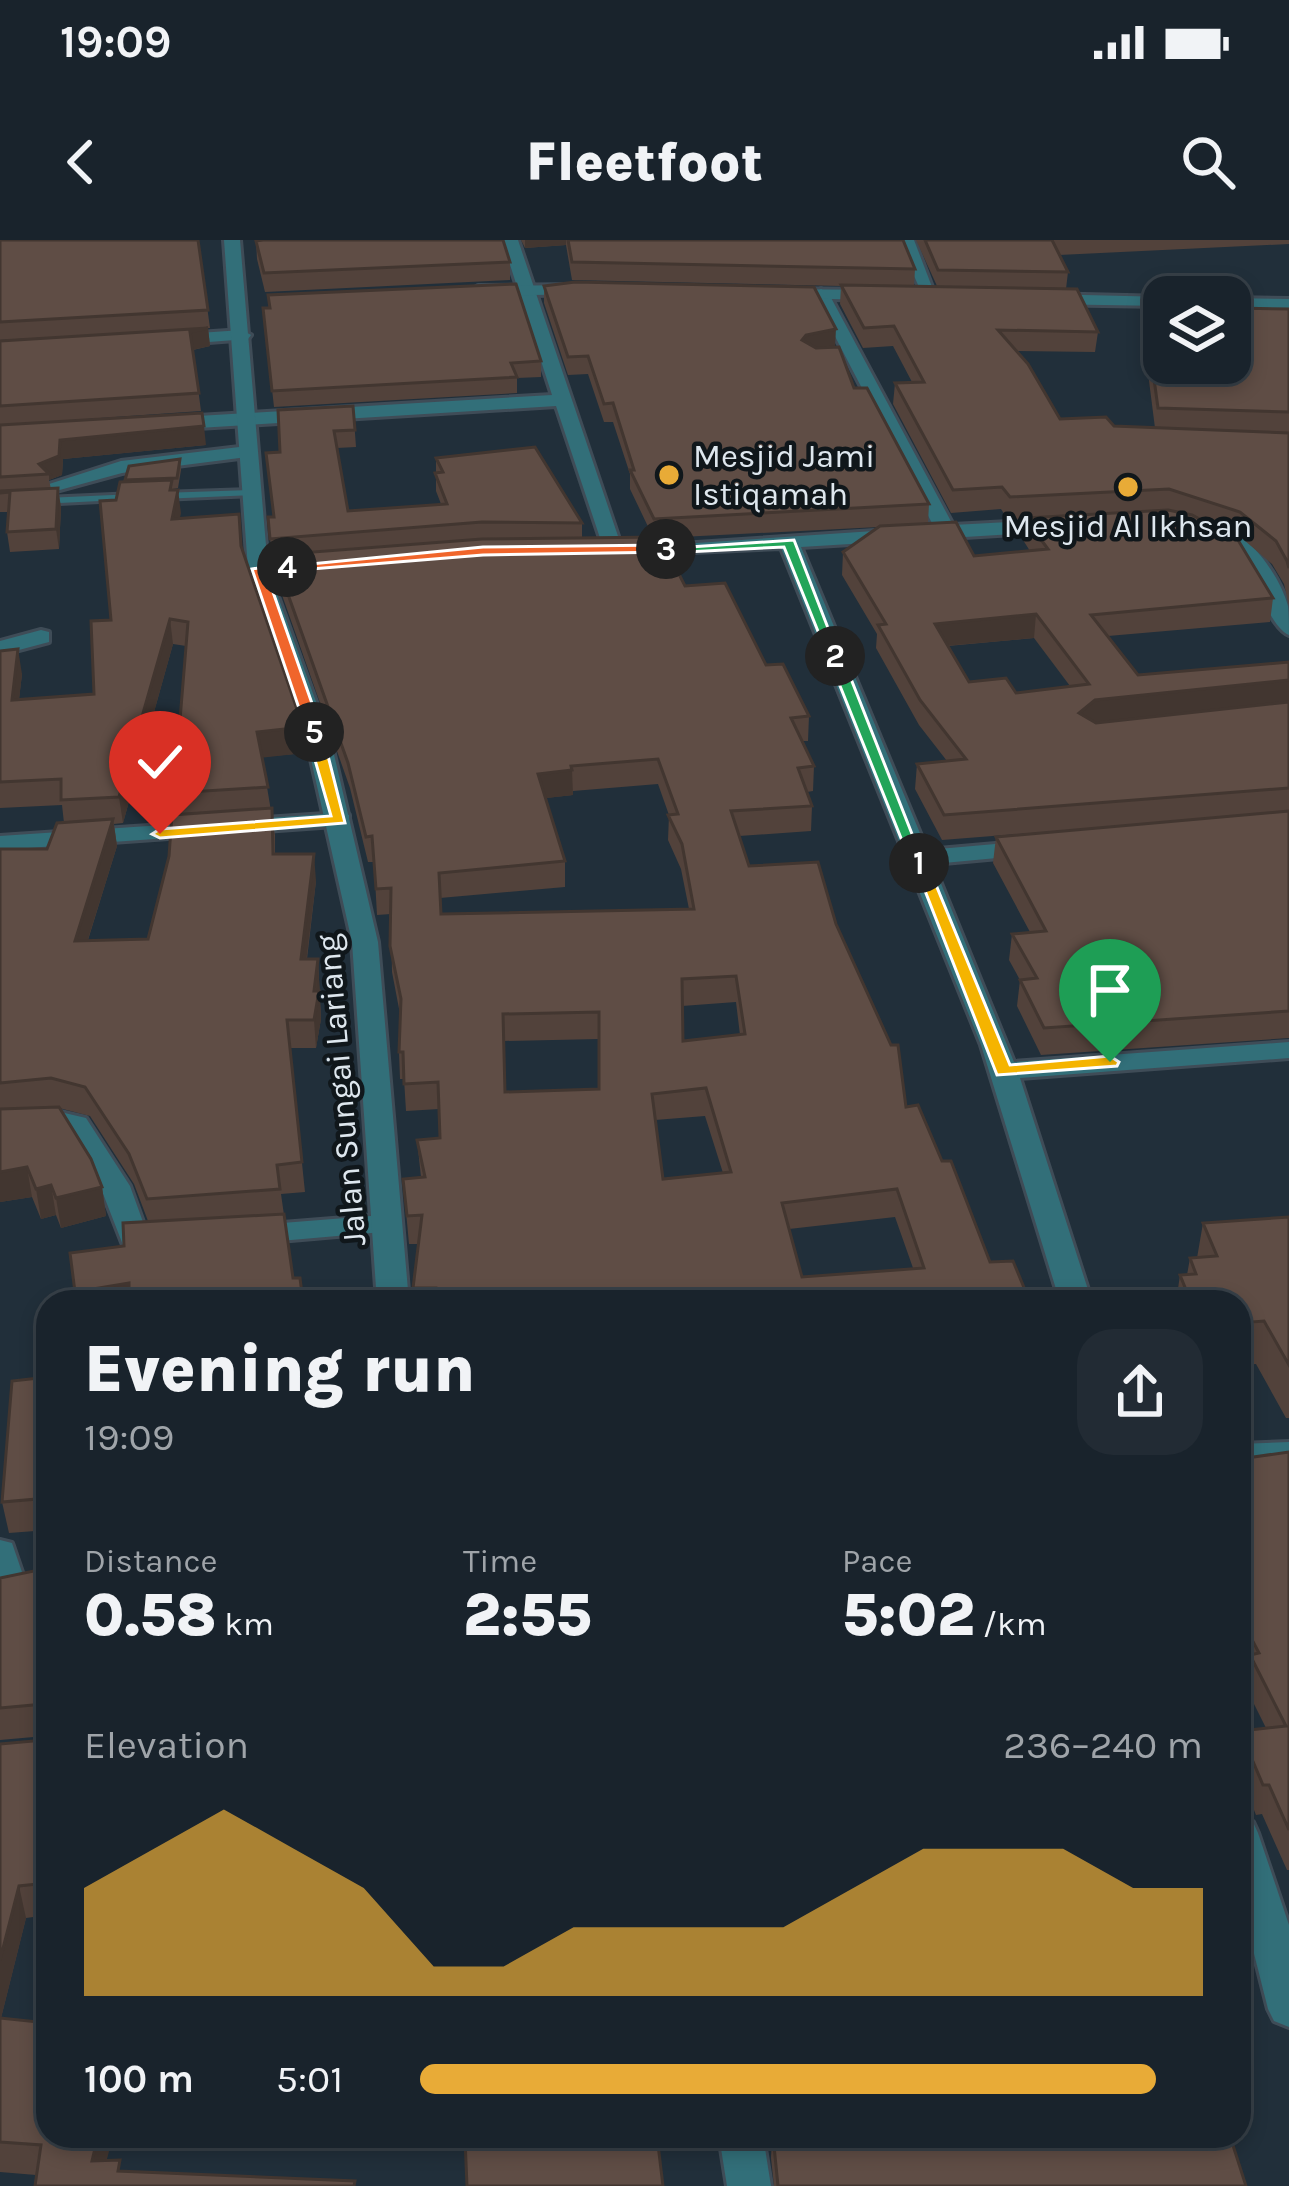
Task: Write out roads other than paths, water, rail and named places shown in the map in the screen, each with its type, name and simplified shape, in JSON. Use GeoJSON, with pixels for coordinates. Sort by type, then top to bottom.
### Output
{"type":"FeatureCollection","features":[{"type":"Feature","properties":{"kind":"street","name":"Jalan Sungai Lariang"},"geometry":{"type":"LineString","coordinates":[[232,240],[250,301],[242,335],[250,493],[340,820],[368,961],[383,1224],[391,1290]]}},
{"type":"Feature","properties":{"kind":"street"},"geometry":{"type":"LineString","coordinates":[[510,240],[602,552],[1088,524]]}},
{"type":"Feature","properties":{"kind":"street"},"geometry":{"type":"LineString","coordinates":[[907,240],[931,296]]}},
{"type":"Feature","properties":{"kind":"street"},"geometry":{"type":"LineString","coordinates":[[452,292],[592,290]]}},
{"type":"Feature","properties":{"kind":"street"},"geometry":{"type":"LineString","coordinates":[[752,292],[954,297]]}},
{"type":"Feature","properties":{"kind":"street"},"geometry":{"type":"LineString","coordinates":[[821,294],[841,355],[947,533]]}},
{"type":"Feature","properties":{"kind":"street"},"geometry":{"type":"LineString","coordinates":[[1024,298],[1143,301]]}},
{"type":"Feature","properties":{"kind":"street"},"geometry":{"type":"LineString","coordinates":[[1251,303],[1289,304]]}},
{"type":"Feature","properties":{"kind":"street"},"geometry":{"type":"LineString","coordinates":[[154,341],[242,335]]}},
{"type":"Feature","properties":{"kind":"street"},"geometry":{"type":"LineString","coordinates":[[138,426],[560,400]]}},
{"type":"Feature","properties":{"kind":"street"},"geometry":{"type":"LineString","coordinates":[[56,485],[121,467],[248,452]]}},
{"type":"Feature","properties":{"kind":"street"},"geometry":{"type":"LineString","coordinates":[[1186,524],[1229,536],[1253,562],[1289,629]]}},
{"type":"Feature","properties":{"kind":"street"},"geometry":{"type":"LineString","coordinates":[[789,543],[1004,1071],[1072,1290]]}},
{"type":"Feature","properties":{"kind":"street"},"geometry":{"type":"LineString","coordinates":[[0,648],[41,637]]}},
{"type":"Feature","properties":{"kind":"street"},"geometry":{"type":"LineString","coordinates":[[0,843],[340,820]]}},
{"type":"Feature","properties":{"kind":"street"},"geometry":{"type":"LineString","coordinates":[[917,858],[1057,845]]}},
{"type":"Feature","properties":{"kind":"street"},"geometry":{"type":"LineString","coordinates":[[1004,1071],[1289,1050]]}},
{"type":"Feature","properties":{"kind":"street"},"geometry":{"type":"LineString","coordinates":[[0,1126],[56,1120],[76,1124],[115,1186],[134,1238],[145,1244],[383,1224]]}},
{"type":"Feature","properties":{"kind":"street"},"geometry":{"type":"LineString","coordinates":[[1251,1455],[1289,1453]]}},
{"type":"Feature","properties":{"kind":"street"},"geometry":{"type":"LineString","coordinates":[[0,1552],[1,1574],[7,1582],[36,1587]]}},
{"type":"Feature","properties":{"kind":"street"},"geometry":{"type":"LineString","coordinates":[[1251,1870],[1289,2009]]}},
{"type":"Feature","properties":{"kind":"street"},"geometry":{"type":"LineString","coordinates":[[743,2148],[748,2186]]}},
{"type":"Feature","properties":{"kind":"lane"},"geometry":{"type":"LineString","coordinates":[[0,503],[250,493]]}},
{"type":"Feature","properties":{"kind":"place","name":"Mesjid Jami Istiqamah"},"geometry":{"type":"Point","coordinates":[669,475]}},
{"type":"Feature","properties":{"kind":"place","name":"Mesjid Al Ikhsan"},"geometry":{"type":"Point","coordinates":[1128,487]}}]}
